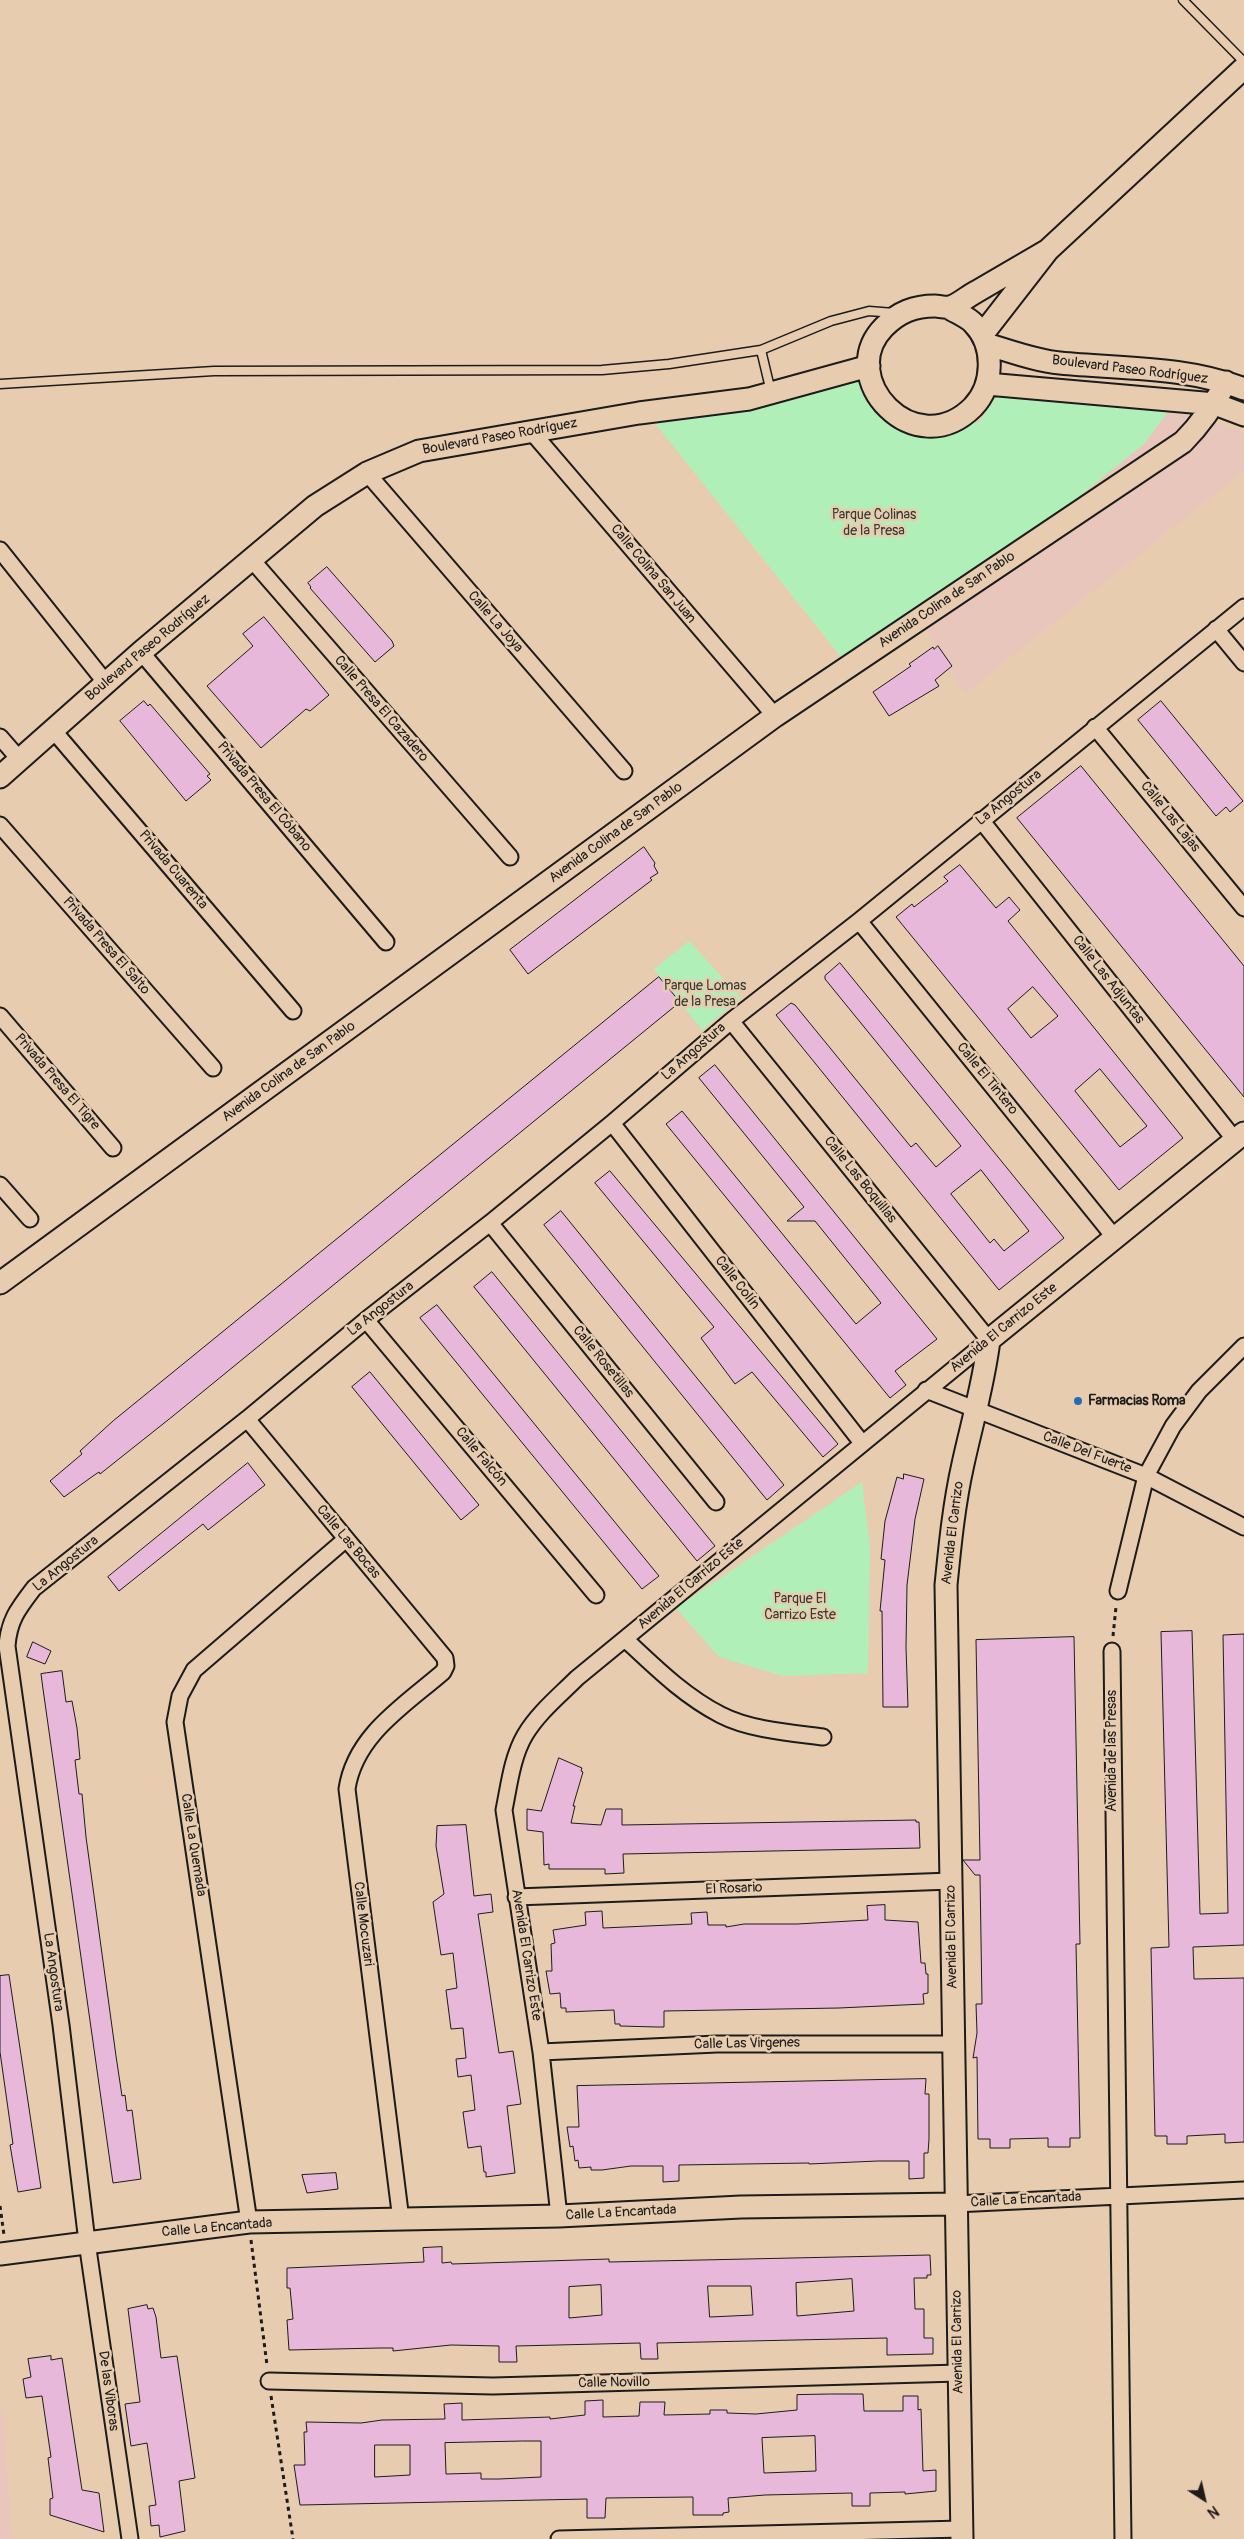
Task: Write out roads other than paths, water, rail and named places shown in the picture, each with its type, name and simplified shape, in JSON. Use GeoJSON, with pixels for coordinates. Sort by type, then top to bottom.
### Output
{"type":"FeatureCollection","features":[{"type":"Feature","properties":{"kind":"street"},"geometry":{"type":"LineString","coordinates":[[984,340],[1048,250],[1244,68]]}},
{"type":"Feature","properties":{"kind":"street"},"geometry":{"type":"LineString","coordinates":[[949,308],[1048,250]]}},
{"type":"Feature","properties":{"kind":"street"},"geometry":{"type":"LineString","coordinates":[[918,306],[949,308],[973,323],[984,340],[990,373],[987,384],[979,401],[965,414],[948,423],[930,426],[911,423],[895,415],[881,402],[872,385],[869,366],[872,346],[878,335],[899,314],[918,306]]}},
{"type":"Feature","properties":{"kind":"street","name":"Boulevard Paseo Rodríguez"},"geometry":{"type":"LineString","coordinates":[[984,340],[1057,363],[1149,369],[1235,386]]}},
{"type":"Feature","properties":{"kind":"street","name":"Boulevard Paseo Rodríguez"},"geometry":{"type":"LineString","coordinates":[[0,777],[142,652],[315,506],[367,473],[419,451],[639,412],[749,398],[869,366]]}},
{"type":"Feature","properties":{"kind":"street","name":"Boulevard Paseo Rodríguez"},"geometry":{"type":"LineString","coordinates":[[987,384],[1215,404],[1244,415]]}},
{"type":"Feature","properties":{"kind":"street","name":"Avenida Colina de San Pablo"},"geometry":{"type":"LineString","coordinates":[[0,1283],[775,716],[1183,442],[1198,427],[1215,404],[1235,386]]}},
{"type":"Feature","properties":{"kind":"street","name":"Calle Colina San Juan"},"geometry":{"type":"LineString","coordinates":[[531,431],[775,716]]}},
{"type":"Feature","properties":{"kind":"street","name":"Calle La Joya"},"geometry":{"type":"LineString","coordinates":[[367,473],[624,771]]}},
{"type":"Feature","properties":{"kind":"street"},"geometry":{"type":"LineString","coordinates":[[0,550],[106,683]]}},
{"type":"Feature","properties":{"kind":"street","name":"Calle Presa El Cazadero"},"geometry":{"type":"LineString","coordinates":[[252,560],[510,857]]}},
{"type":"Feature","properties":{"kind":"street","name":"La Angostura"},"geometry":{"type":"LineString","coordinates":[[87,2242],[61,2026],[7,1646],[8,1627],[18,1609],[34,1588],[247,1419],[366,1320],[490,1223],[612,1123],[730,1021],[859,921],[1244,607]]}},
{"type":"Feature","properties":{"kind":"street"},"geometry":{"type":"LineString","coordinates":[[1216,629],[1244,663]]}},
{"type":"Feature","properties":{"kind":"street","name":"Privada Presa El Cóbano"},"geometry":{"type":"LineString","coordinates":[[142,652],[386,942]]}},
{"type":"Feature","properties":{"kind":"street","name":"Calle Las Lajas"},"geometry":{"type":"LineString","coordinates":[[1095,727],[1244,908]]}},
{"type":"Feature","properties":{"kind":"street","name":"Privada Cuarenta"},"geometry":{"type":"LineString","coordinates":[[53,730],[293,1011]]}},
{"type":"Feature","properties":{"kind":"street"},"geometry":{"type":"LineString","coordinates":[[0,737],[20,760]]}},
{"type":"Feature","properties":{"kind":"street","name":"Calle Las Adjuntas"},"geometry":{"type":"LineString","coordinates":[[981,820],[1240,1137]]}},
{"type":"Feature","properties":{"kind":"street","name":"Privada Presa El Salto"},"geometry":{"type":"LineString","coordinates":[[0,824],[213,1068]]}},
{"type":"Feature","properties":{"kind":"street","name":"Calle El Tintero"},"geometry":{"type":"LineString","coordinates":[[859,921],[1115,1238]]}},
{"type":"Feature","properties":{"kind":"street","name":"Privada Presa El Tigre"},"geometry":{"type":"LineString","coordinates":[[0,1016],[114,1148]]}},
{"type":"Feature","properties":{"kind":"street","name":"Calle Las Boquillas"},"geometry":{"type":"LineString","coordinates":[[730,1021],[989,1340]]}},
{"type":"Feature","properties":{"kind":"street","name":"Calle Colín"},"geometry":{"type":"LineString","coordinates":[[612,1123],[862,1443]]}},
{"type":"Feature","properties":{"kind":"street","name":"Avenida El Carrizo Este"},"geometry":{"type":"LineString","coordinates":[[559,2216],[541,2052],[504,1810],[511,1773],[524,1737],[539,1716],[571,1684],[625,1638],[926,1390],[1240,1137]]}},
{"type":"Feature","properties":{"kind":"street"},"geometry":{"type":"LineString","coordinates":[[0,1185],[30,1218]]}},
{"type":"Feature","properties":{"kind":"street","name":"Calle Rosetillas"},"geometry":{"type":"LineString","coordinates":[[490,1223],[716,1502]]}},
{"type":"Feature","properties":{"kind":"street","name":"Calle Falcón"},"geometry":{"type":"LineString","coordinates":[[366,1320],[596,1595]]}},
{"type":"Feature","properties":{"kind":"street","name":"Avenida El Carrizo"},"geometry":{"type":"LineString","coordinates":[[962,2534],[946,1586],[952,1520],[975,1410],[985,1373],[989,1340]]}},
{"type":"Feature","properties":{"kind":"street"},"geometry":{"type":"LineString","coordinates":[[1118,1592],[1146,1476],[1173,1426],[1199,1391],[1244,1346]]}},
{"type":"Feature","properties":{"kind":"street","name":"Calle Del Fuerte"},"geometry":{"type":"LineString","coordinates":[[926,1390],[1146,1476],[1244,1527]]}},
{"type":"Feature","properties":{"kind":"street","name":"Calle Las Bocas"},"geometry":{"type":"LineString","coordinates":[[247,1419],[445,1658],[446,1666]]}},
{"type":"Feature","properties":{"kind":"street","name":"Calle La Quemada"},"geometry":{"type":"LineString","coordinates":[[249,2222],[175,1722],[180,1696],[194,1670],[346,1540]]}},
{"type":"Feature","properties":{"kind":"street"},"geometry":{"type":"LineString","coordinates":[[625,1638],[675,1686],[723,1716],[769,1730],[823,1737]]}},
{"type":"Feature","properties":{"kind":"street","name":"Avenida de las Presas"},"geometry":{"type":"LineString","coordinates":[[1112,1651],[1113,1909],[1120,2194],[1123,2539]]}},
{"type":"Feature","properties":{"kind":"street","name":"Calle Mocuzari"},"geometry":{"type":"LineString","coordinates":[[400,2220],[346,1789],[350,1771],[359,1752],[373,1733],[443,1672],[446,1666]]}},
{"type":"Feature","properties":{"kind":"street","name":"El Rosario"},"geometry":{"type":"LineString","coordinates":[[516,1897],[951,1881]]}},
{"type":"Feature","properties":{"kind":"street","name":"Calle Las Virgenes"},"geometry":{"type":"LineString","coordinates":[[541,2052],[717,2044],[954,2044]]}},
{"type":"Feature","properties":{"kind":"street","name":"Calle La Encantada"},"geometry":{"type":"LineString","coordinates":[[3,2253],[249,2222],[559,2216],[741,2207],[955,2204],[1120,2194],[1244,2190]]}},
{"type":"Feature","properties":{"kind":"street","name":"De las Viboras"},"geometry":{"type":"LineString","coordinates":[[87,2242],[130,2539]]}},
{"type":"Feature","properties":{"kind":"street","name":"Calle Novillo"},"geometry":{"type":"LineString","coordinates":[[268,2381],[493,2386],[959,2373]]}},
{"type":"Feature","properties":{"kind":"street"},"geometry":{"type":"LineString","coordinates":[[559,2539],[962,2534]]}},
{"type":"Feature","properties":{"kind":"lane"},"geometry":{"type":"LineString","coordinates":[[1183,0],[1244,62]]}},
{"type":"Feature","properties":{"kind":"lane"},"geometry":{"type":"LineString","coordinates":[[0,384],[214,372],[602,370],[669,364],[761,350],[840,318],[869,311],[899,314]]}},
{"type":"Feature","properties":{"kind":"lane"},"geometry":{"type":"LineString","coordinates":[[761,350],[771,393]]}},
{"type":"Feature","properties":{"kind":"place","name":"Farmacias Roma"},"geometry":{"type":"Point","coordinates":[1078,1401]}},
{"type":"Feature","properties":{"kind":"park label","name":"Parque Colinas de la Presa"},"geometry":{"type":"Point","coordinates":[874,524]}},
{"type":"Feature","properties":{"kind":"park label","name":"Parque Lomas de la Presa"},"geometry":{"type":"Point","coordinates":[705,994]}},
{"type":"Feature","properties":{"kind":"park label","name":"Parque El Carrizo Este"},"geometry":{"type":"Point","coordinates":[800,1608]}}]}
